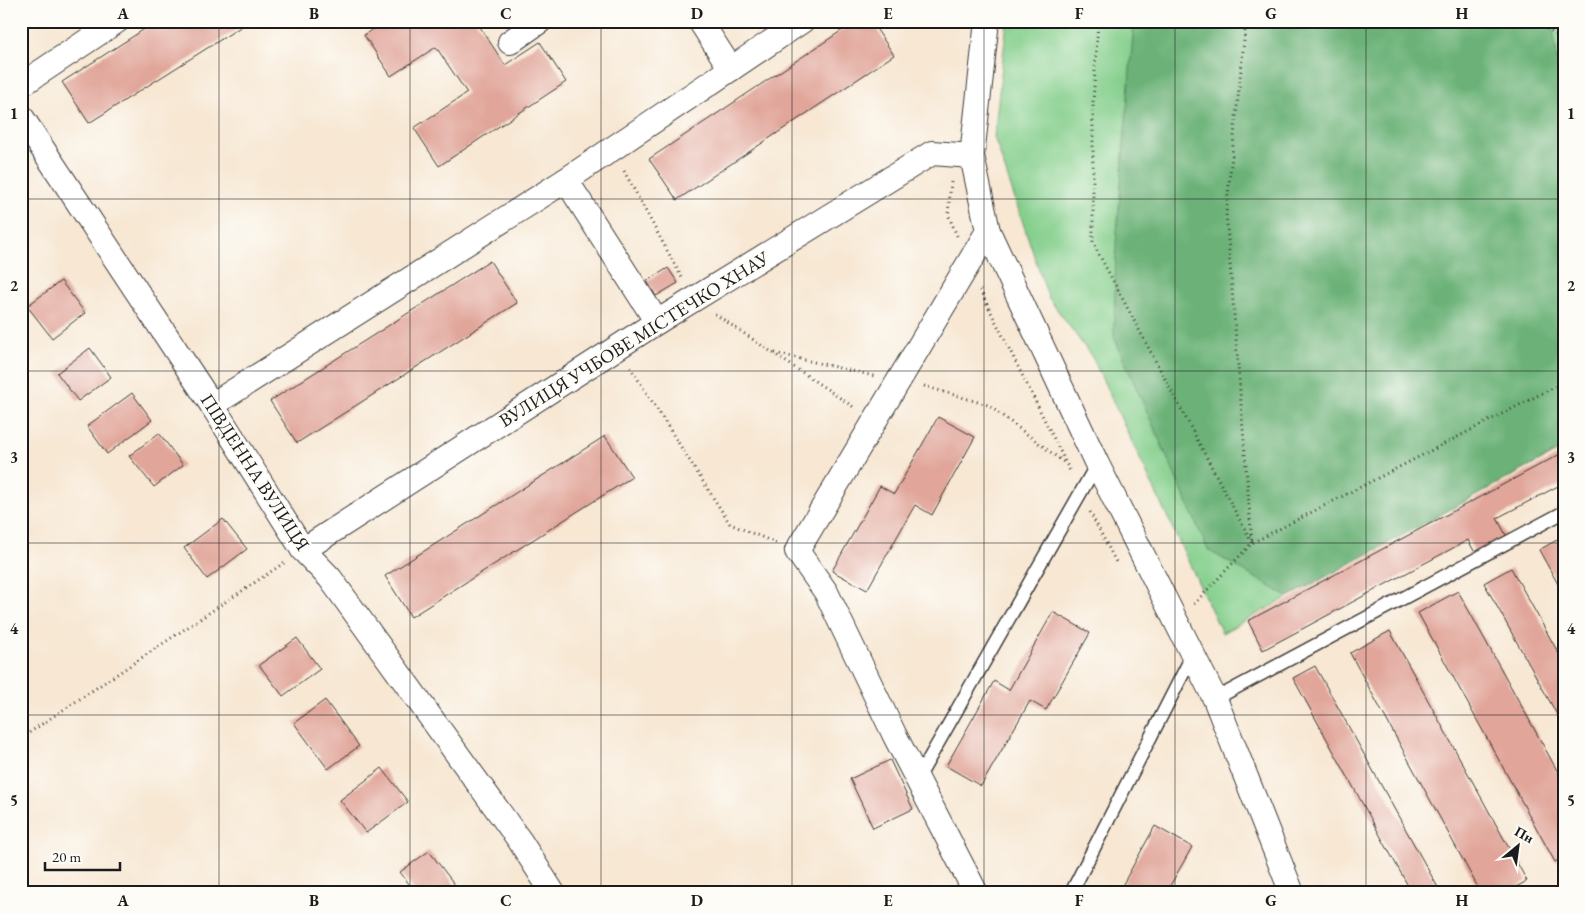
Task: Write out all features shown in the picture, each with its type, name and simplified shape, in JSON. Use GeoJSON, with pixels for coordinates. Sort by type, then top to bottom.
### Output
{"type":"FeatureCollection","features":[{"type":"Feature","properties":{"kind":"street"},"geometry":{"type":"LineString","coordinates":[[21,85],[117,21]]}},
{"type":"Feature","properties":{"kind":"street"},"geometry":{"type":"LineString","coordinates":[[510,42],[540,21]]}},
{"type":"Feature","properties":{"kind":"street"},"geometry":{"type":"LineString","coordinates":[[700,21],[731,69]]}},
{"type":"Feature","properties":{"kind":"street"},"geometry":{"type":"LineString","coordinates":[[212,406],[566,180],[802,21]]}},
{"type":"Feature","properties":{"kind":"street"},"geometry":{"type":"LineString","coordinates":[[987,21],[972,156],[988,230],[1097,464],[1216,698],[1292,893]]}},
{"type":"Feature","properties":{"kind":"street","name":"ПІВДЕННА ВУЛИЦЯ"},"geometry":{"type":"LineString","coordinates":[[21,116],[212,406],[304,550],[322,568],[341,594],[520,841],[553,893]]}},
{"type":"Feature","properties":{"kind":"street","name":"ВУЛИЦЯ УЧБОВЕ МІСТЕЧКО ХНАУ"},"geometry":{"type":"LineString","coordinates":[[304,550],[657,322],[932,153],[972,156]]}},
{"type":"Feature","properties":{"kind":"street"},"geometry":{"type":"LineString","coordinates":[[566,180],[657,322]]}},
{"type":"Feature","properties":{"kind":"street"},"geometry":{"type":"LineString","coordinates":[[976,893],[917,780],[826,592],[797,551],[988,230]]}},
{"type":"Feature","properties":{"kind":"lane"},"geometry":{"type":"LineString","coordinates":[[917,780],[1097,464]]}},
{"type":"Feature","properties":{"kind":"lane"},"geometry":{"type":"LineString","coordinates":[[1216,698],[1564,512]]}},
{"type":"Feature","properties":{"kind":"lane"},"geometry":{"type":"LineString","coordinates":[[1071,893],[1193,654]]}},
{"type":"Feature","properties":{"kind":"path"},"geometry":{"type":"LineString","coordinates":[[1098,21],[1094,103],[1093,243],[1252,543]]}},
{"type":"Feature","properties":{"kind":"path"},"geometry":{"type":"LineString","coordinates":[[1246,21],[1226,212],[1252,543]]}},
{"type":"Feature","properties":{"kind":"path"},"geometry":{"type":"LineString","coordinates":[[1534,21],[1564,39]]}},
{"type":"Feature","properties":{"kind":"path"},"geometry":{"type":"LineString","coordinates":[[612,149],[694,300],[875,421]]}},
{"type":"Feature","properties":{"kind":"path"},"geometry":{"type":"LineString","coordinates":[[617,348],[730,524],[797,551]]}},
{"type":"Feature","properties":{"kind":"path"},"geometry":{"type":"LineString","coordinates":[[772,352],[944,390],[988,405],[1067,464]]}},
{"type":"Feature","properties":{"kind":"path"},"geometry":{"type":"LineString","coordinates":[[1177,622],[1252,543],[1564,382]]}},
{"type":"Feature","properties":{"kind":"path"},"geometry":{"type":"LineString","coordinates":[[21,738],[304,550]]}},
{"type":"Feature","properties":{"kind":"green space"},"geometry":{"type":"Polygon","coordinates":[[[1007,21],[1564,21],[1564,448],[1222,633],[1092,357],[1048,297],[994,137],[1007,21]]]}},
{"type":"Feature","properties":{"kind":"green space"},"geometry":{"type":"Polygon","coordinates":[[[1134,21],[1552,21],[1564,111],[1564,448],[1288,597],[1208,550],[1114,337],[1116,244],[1134,21]]]}},
{"type":"Feature","properties":{"kind":"building"},"geometry":{"type":"Polygon","coordinates":[[[157,21],[250,21],[89,123],[62,82],[157,21]]]}},
{"type":"Feature","properties":{"kind":"building"},"geometry":{"type":"Polygon","coordinates":[[[385,21],[476,21],[505,65],[540,42],[566,82],[439,166],[414,128],[467,93],[436,47],[391,76],[364,35],[385,21]]]}},
{"type":"Feature","properties":{"kind":"building"},"geometry":{"type":"Polygon","coordinates":[[[856,21],[871,21],[894,55],[677,200],[649,159],[856,21]]]}},
{"type":"Feature","properties":{"kind":"building"},"geometry":{"type":"Polygon","coordinates":[[[490,261],[517,303],[297,443],[270,401],[490,261]]]}},
{"type":"Feature","properties":{"kind":"building"},"geometry":{"type":"Polygon","coordinates":[[[668,268],[678,283],[656,296],[647,281],[668,268]]]}},
{"type":"Feature","properties":{"kind":"building"},"geometry":{"type":"Polygon","coordinates":[[[61,281],[85,313],[52,338],[27,306],[61,281]]]}},
{"type":"Feature","properties":{"kind":"building"},"geometry":{"type":"Polygon","coordinates":[[[90,348],[111,377],[78,401],[57,373],[90,348]]]}},
{"type":"Feature","properties":{"kind":"building"},"geometry":{"type":"Polygon","coordinates":[[[132,393],[152,420],[107,454],[87,426],[132,393]]]}},
{"type":"Feature","properties":{"kind":"building"},"geometry":{"type":"Polygon","coordinates":[[[938,417],[975,437],[932,515],[915,505],[867,590],[832,571],[880,486],[894,494],[938,417]]]}},
{"type":"Feature","properties":{"kind":"building"},"geometry":{"type":"Polygon","coordinates":[[[159,433],[183,465],[154,487],[129,456],[159,433]]]}},
{"type":"Feature","properties":{"kind":"building"},"geometry":{"type":"Polygon","coordinates":[[[605,436],[632,477],[411,617],[385,576],[605,436]]]}},
{"type":"Feature","properties":{"kind":"building"},"geometry":{"type":"Polygon","coordinates":[[[1564,452],[1564,483],[1497,518],[1509,541],[1478,558],[1468,540],[1263,650],[1248,621],[1564,452]]]}},
{"type":"Feature","properties":{"kind":"building"},"geometry":{"type":"Polygon","coordinates":[[[223,519],[247,549],[207,579],[184,548],[223,519]]]}},
{"type":"Feature","properties":{"kind":"building"},"geometry":{"type":"Polygon","coordinates":[[[1564,536],[1564,595],[1539,550],[1564,536]]]}},
{"type":"Feature","properties":{"kind":"building"},"geometry":{"type":"Polygon","coordinates":[[[1511,568],[1564,663],[1564,727],[1484,583],[1511,568]]]}},
{"type":"Feature","properties":{"kind":"building"},"geometry":{"type":"Polygon","coordinates":[[[1458,591],[1564,783],[1564,857],[1555,862],[1418,613],[1458,591]]]}},
{"type":"Feature","properties":{"kind":"building"},"geometry":{"type":"Polygon","coordinates":[[[1053,612],[1090,633],[1046,710],[1030,701],[981,786],[946,766],[994,681],[1009,690],[1053,612]]]}},
{"type":"Feature","properties":{"kind":"building"},"geometry":{"type":"Polygon","coordinates":[[[1390,631],[1527,881],[1505,893],[1481,893],[1350,653],[1390,631]]]}},
{"type":"Feature","properties":{"kind":"building"},"geometry":{"type":"Polygon","coordinates":[[[297,638],[320,669],[283,696],[259,665],[297,638]]]}},
{"type":"Feature","properties":{"kind":"building"},"geometry":{"type":"Polygon","coordinates":[[[1315,666],[1441,893],[1412,893],[1293,678],[1315,666]]]}},
{"type":"Feature","properties":{"kind":"building"},"geometry":{"type":"Polygon","coordinates":[[[325,700],[359,746],[328,769],[294,723],[325,700]]]}},
{"type":"Feature","properties":{"kind":"building"},"geometry":{"type":"Polygon","coordinates":[[[890,760],[913,809],[873,828],[850,779],[890,760]]]}},
{"type":"Feature","properties":{"kind":"building"},"geometry":{"type":"Polygon","coordinates":[[[382,768],[408,802],[366,833],[340,800],[382,768]]]}},
{"type":"Feature","properties":{"kind":"building"},"geometry":{"type":"Polygon","coordinates":[[[1155,826],[1192,847],[1166,893],[1118,893],[1155,826]]]}},
{"type":"Feature","properties":{"kind":"building"},"geometry":{"type":"Polygon","coordinates":[[[429,851],[455,885],[446,893],[416,893],[400,872],[429,851]]]}}]}
